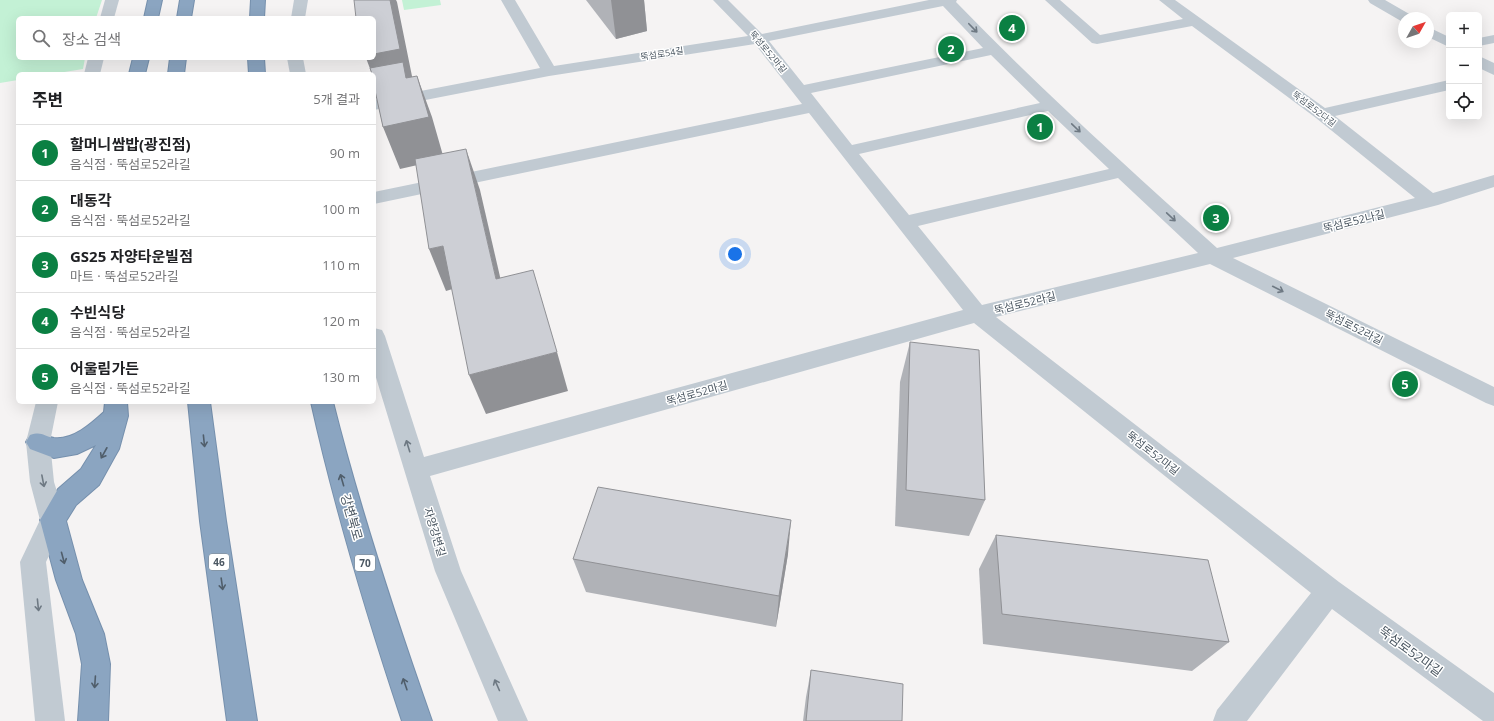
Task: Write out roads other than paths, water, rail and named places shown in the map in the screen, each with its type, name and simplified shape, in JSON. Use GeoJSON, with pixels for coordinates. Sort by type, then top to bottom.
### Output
{"type":"FeatureCollection","features":[{"type":"Feature","properties":{"kind":"highway"},"geometry":{"type":"LineString","coordinates":[[151,16],[155,0]]}},
{"type":"Feature","properties":{"kind":"highway"},"geometry":{"type":"LineString","coordinates":[[184,16],[187,0]]}},
{"type":"Feature","properties":{"kind":"highway"},"geometry":{"type":"LineString","coordinates":[[257,16],[258,0]]}},
{"type":"Feature","properties":{"kind":"highway"},"geometry":{"type":"LineString","coordinates":[[138,72],[140,60]]}},
{"type":"Feature","properties":{"kind":"highway"},"geometry":{"type":"LineString","coordinates":[[176,72],[178,60]]}},
{"type":"Feature","properties":{"kind":"highway"},"geometry":{"type":"LineString","coordinates":[[256,60],[257,72]]}},
{"type":"Feature","properties":{"kind":"highway","name":"46"},"geometry":{"type":"LineString","coordinates":[[199,404],[213,521],[242,721]]}},
{"type":"Feature","properties":{"kind":"highway","name":"강변북로"},"geometry":{"type":"LineString","coordinates":[[322,404],[374,594],[417,721]]}},
{"type":"Feature","properties":{"kind":"highway"},"geometry":{"type":"LineString","coordinates":[[38,442],[54,448],[77,444],[98,432],[116,409]]}},
{"type":"Feature","properties":{"kind":"highway"},"geometry":{"type":"LineString","coordinates":[[93,721],[96,664],[90,634],[69,580],[53,520],[67,498],[90,476],[107,449],[116,409]]}},
{"type":"Feature","properties":{"kind":"street"},"geometry":{"type":"LineString","coordinates":[[108,16],[112,0]]}},
{"type":"Feature","properties":{"kind":"street"},"geometry":{"type":"LineString","coordinates":[[298,16],[301,0]]}},
{"type":"Feature","properties":{"kind":"street"},"geometry":{"type":"LineString","coordinates":[[508,0],[549,71]]}},
{"type":"Feature","properties":{"kind":"street","name":"뚝섬로52마길"},"geometry":{"type":"LineString","coordinates":[[720,0],[759,39],[977,314],[1329,591],[1494,711]]}},
{"type":"Feature","properties":{"kind":"street","name":"뚝섬로54길"},"geometry":{"type":"LineString","coordinates":[[376,105],[549,71],[759,39],[947,0]]}},
{"type":"Feature","properties":{"kind":"street","name":"뚝섬로52라길"},"geometry":{"type":"LineString","coordinates":[[947,0],[994,50],[1214,257],[1494,397]]}},
{"type":"Feature","properties":{"kind":"street"},"geometry":{"type":"LineString","coordinates":[[1052,0],[1097,40],[1195,21]]}},
{"type":"Feature","properties":{"kind":"street","name":"뚝섬로52다길"},"geometry":{"type":"LineString","coordinates":[[1166,0],[1322,114],[1431,201]]}},
{"type":"Feature","properties":{"kind":"street"},"geometry":{"type":"LineString","coordinates":[[1375,0],[1398,13]]}},
{"type":"Feature","properties":{"kind":"street"},"geometry":{"type":"LineString","coordinates":[[1434,34],[1446,41]]}},
{"type":"Feature","properties":{"kind":"street"},"geometry":{"type":"LineString","coordinates":[[1482,41],[1494,38]]}},
{"type":"Feature","properties":{"kind":"street"},"geometry":{"type":"LineString","coordinates":[[376,198],[806,99],[994,50]]}},
{"type":"Feature","properties":{"kind":"street"},"geometry":{"type":"LineString","coordinates":[[92,72],[96,60]]}},
{"type":"Feature","properties":{"kind":"street"},"geometry":{"type":"LineString","coordinates":[[295,60],[298,72]]}},
{"type":"Feature","properties":{"kind":"street"},"geometry":{"type":"LineString","coordinates":[[1482,63],[1494,70]]}},
{"type":"Feature","properties":{"kind":"street"},"geometry":{"type":"LineString","coordinates":[[1482,77],[1494,75]]}},
{"type":"Feature","properties":{"kind":"street"},"geometry":{"type":"LineString","coordinates":[[1322,114],[1446,86]]}},
{"type":"Feature","properties":{"kind":"street"},"geometry":{"type":"LineString","coordinates":[[847,151],[1052,105]]}},
{"type":"Feature","properties":{"kind":"street"},"geometry":{"type":"LineString","coordinates":[[904,223],[1122,172]]}},
{"type":"Feature","properties":{"kind":"street","name":"뚝섬로52나길"},"geometry":{"type":"LineString","coordinates":[[1214,257],[1431,201],[1494,181]]}},
{"type":"Feature","properties":{"kind":"street","name":"뚝섬로52라길"},"geometry":{"type":"LineString","coordinates":[[977,314],[1214,257]]}},
{"type":"Feature","properties":{"kind":"street","name":"뚝섬로52마길"},"geometry":{"type":"LineString","coordinates":[[416,469],[452,461],[977,314]]}},
{"type":"Feature","properties":{"kind":"street","name":"자양강변길"},"geometry":{"type":"LineString","coordinates":[[376,342],[448,571],[513,721]]}},
{"type":"Feature","properties":{"kind":"street"},"geometry":{"type":"LineString","coordinates":[[47,404],[38,442],[42,482],[53,520],[33,562],[50,721]]}},
{"type":"Feature","properties":{"kind":"street"},"geometry":{"type":"LineString","coordinates":[[1228,721],[1329,591]]}},
{"type":"Feature","properties":{"kind":"place","name":"수빈식당"},"geometry":{"type":"Point","coordinates":[1012,28]}},
{"type":"Feature","properties":{"kind":"place","name":"대동각"},"geometry":{"type":"Point","coordinates":[951,49]}},
{"type":"Feature","properties":{"kind":"place","name":"할머니쌈밥(광진점)"},"geometry":{"type":"Point","coordinates":[1040,127]}},
{"type":"Feature","properties":{"kind":"place","name":"GS25 자양타운빌점"},"geometry":{"type":"Point","coordinates":[1216,218]}},
{"type":"Feature","properties":{"kind":"place","name":"어울림가든"},"geometry":{"type":"Point","coordinates":[1405,384]}}]}
